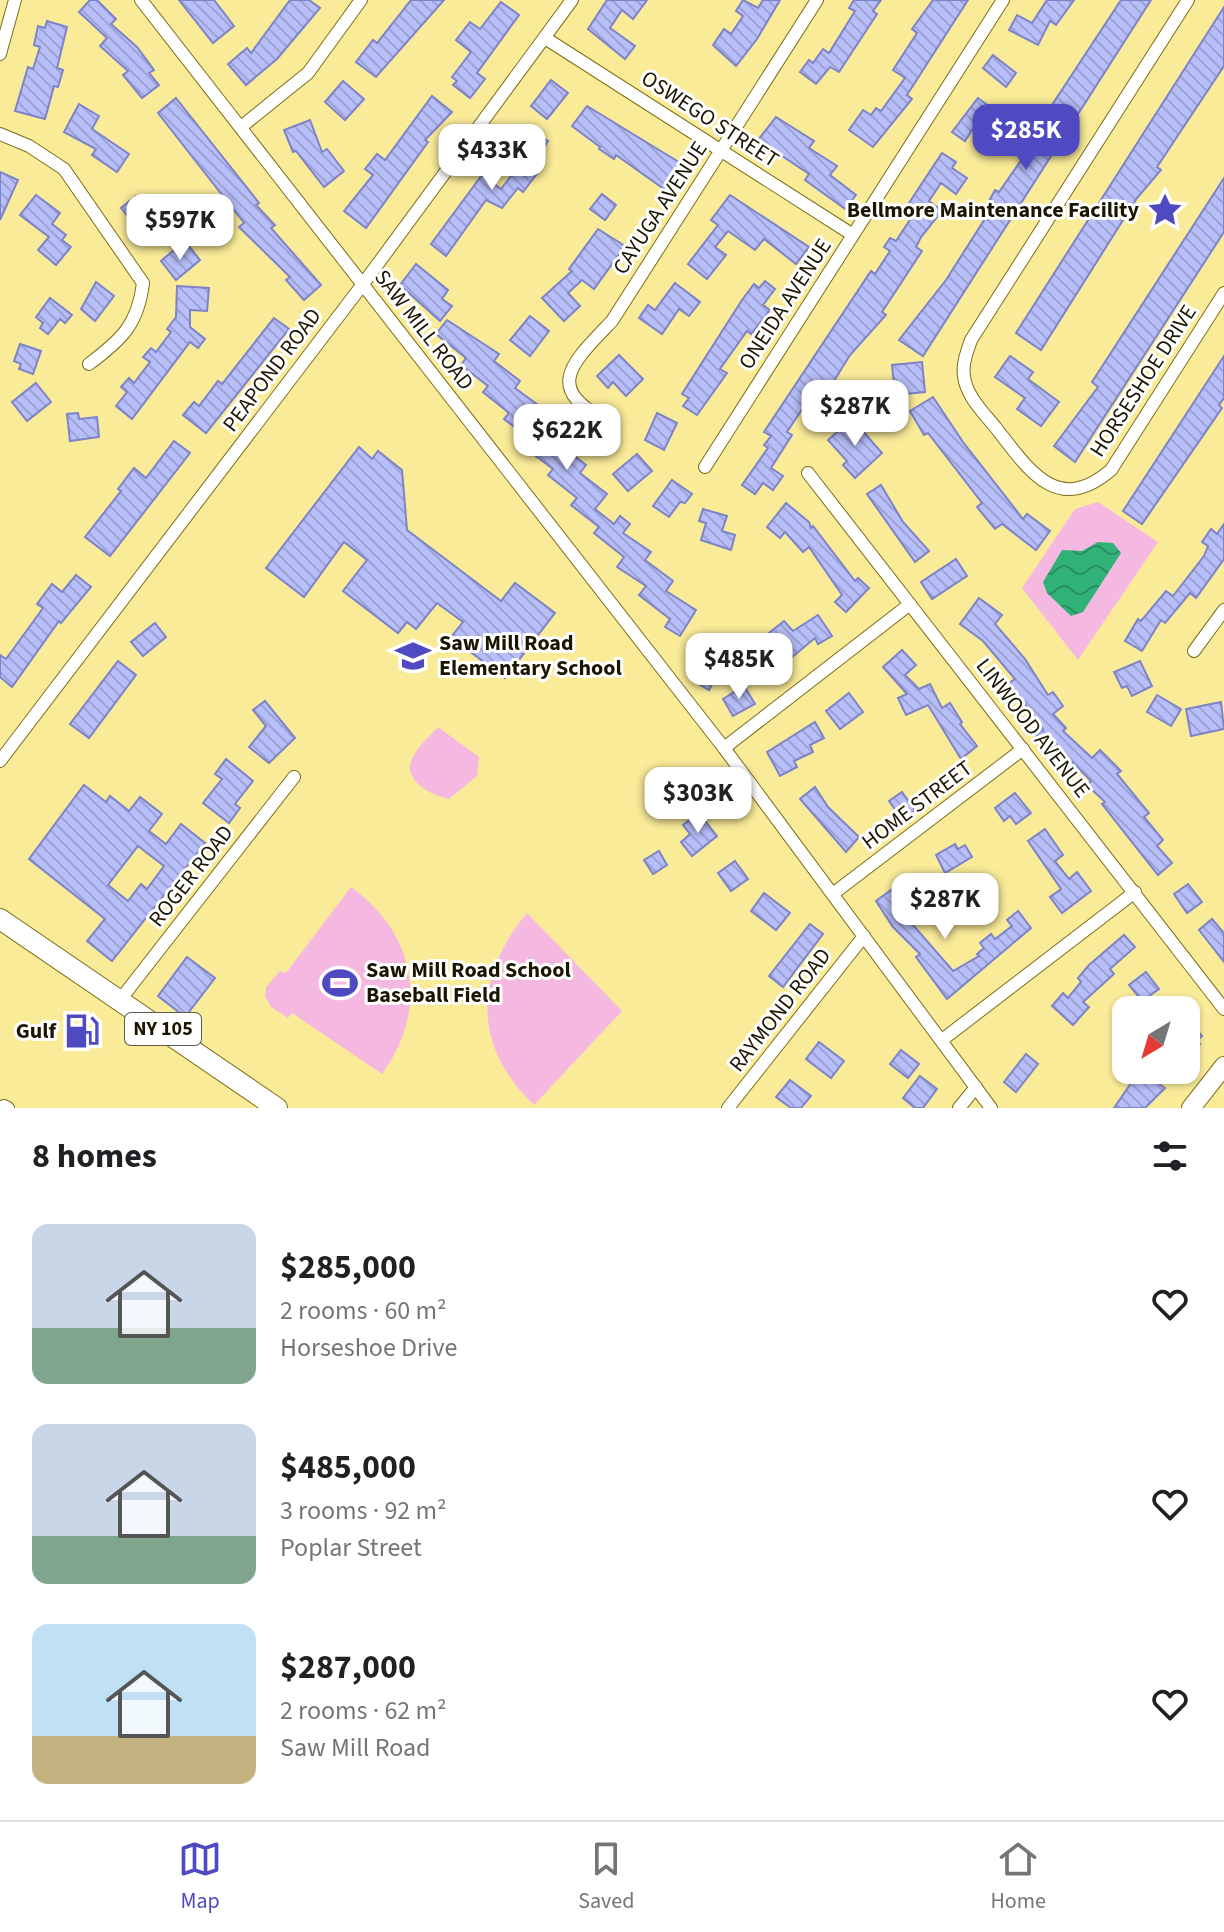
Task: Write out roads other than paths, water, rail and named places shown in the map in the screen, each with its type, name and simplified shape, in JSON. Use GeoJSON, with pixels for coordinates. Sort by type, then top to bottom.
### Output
{"type":"FeatureCollection","features":[{"type":"Feature","properties":{"kind":"main road","name":"NY 105"},"geometry":{"type":"LineString","coordinates":[[0,919],[277,1108]]}},
{"type":"Feature","properties":{"kind":"main road"},"geometry":{"type":"LineString","coordinates":[[1191,1108],[1224,1066]]}},
{"type":"Feature","properties":{"kind":"street"},"geometry":{"type":"LineString","coordinates":[[0,54],[15,0]]}},
{"type":"Feature","properties":{"kind":"street","name":"SAW MILL ROAD"},"geometry":{"type":"LineString","coordinates":[[141,0],[724,748],[991,1108]]}},
{"type":"Feature","properties":{"kind":"street"},"geometry":{"type":"LineString","coordinates":[[241,127],[308,73],[361,0]]}},
{"type":"Feature","properties":{"kind":"street","name":"PEAPOND ROAD"},"geometry":{"type":"LineString","coordinates":[[0,761],[363,284],[572,0]]}},
{"type":"Feature","properties":{"kind":"street","name":"CAYUGA AVENUE"},"geometry":{"type":"LineString","coordinates":[[610,422],[587,411],[571,394],[567,380],[572,363],[612,321],[817,0]]}},
{"type":"Feature","properties":{"kind":"street","name":"ONEIDA AVENUE"},"geometry":{"type":"LineString","coordinates":[[705,467],[1003,0]]}},
{"type":"Feature","properties":{"kind":"street","name":"HORSESHOE DRIVE"},"geometry":{"type":"LineString","coordinates":[[1188,0],[971,340],[964,377],[972,397],[1028,470],[1048,486],[1073,490],[1094,485],[1111,470],[1224,293]]}},
{"type":"Feature","properties":{"kind":"street","name":"OSWEGO STREET"},"geometry":{"type":"LineString","coordinates":[[545,38],[853,235]]}},
{"type":"Feature","properties":{"kind":"street"},"geometry":{"type":"LineString","coordinates":[[0,134],[29,146],[64,169],[143,283],[140,312],[115,344],[89,364]]}},
{"type":"Feature","properties":{"kind":"street","name":"LINWOOD AVENUE"},"geometry":{"type":"LineString","coordinates":[[808,473],[1224,1009]]}},
{"type":"Feature","properties":{"kind":"street"},"geometry":{"type":"LineString","coordinates":[[724,748],[910,604]]}},
{"type":"Feature","properties":{"kind":"street"},"geometry":{"type":"LineString","coordinates":[[1194,651],[1224,610]]}},
{"type":"Feature","properties":{"kind":"street","name":"HOME STREET"},"geometry":{"type":"LineString","coordinates":[[834,893],[1023,749]]}},
{"type":"Feature","properties":{"kind":"street","name":"ROGER ROAD"},"geometry":{"type":"LineString","coordinates":[[120,1000],[294,777]]}},
{"type":"Feature","properties":{"kind":"street"},"geometry":{"type":"LineString","coordinates":[[942,1040],[1135,892]]}},
{"type":"Feature","properties":{"kind":"street","name":"RAYMOND ROAD"},"geometry":{"type":"LineString","coordinates":[[728,1108],[864,936]]}},
{"type":"Feature","properties":{"kind":"street"},"geometry":{"type":"LineString","coordinates":[[959,1108],[976,1087]]}},
{"type":"Feature","properties":{"kind":"water"},"geometry":{"type":"Polygon","coordinates":[[[1098,542],[1113,543],[1121,553],[1083,612],[1071,616],[1047,593],[1043,582],[1062,550],[1082,551],[1098,542]]]}},
{"type":"Feature","properties":{"kind":"place","name":"Bellmore Maintenance Facility"},"geometry":{"type":"Point","coordinates":[1165,210]}},
{"type":"Feature","properties":{"kind":"place","name":"Saw Mill Road Elementary School"},"geometry":{"type":"Point","coordinates":[413,656]}},
{"type":"Feature","properties":{"kind":"place","name":"Saw Mill Road School Baseball Field"},"geometry":{"type":"Point","coordinates":[340,983]}},
{"type":"Feature","properties":{"kind":"place","name":"Gulf"},"geometry":{"type":"Point","coordinates":[82,1031]}}]}
